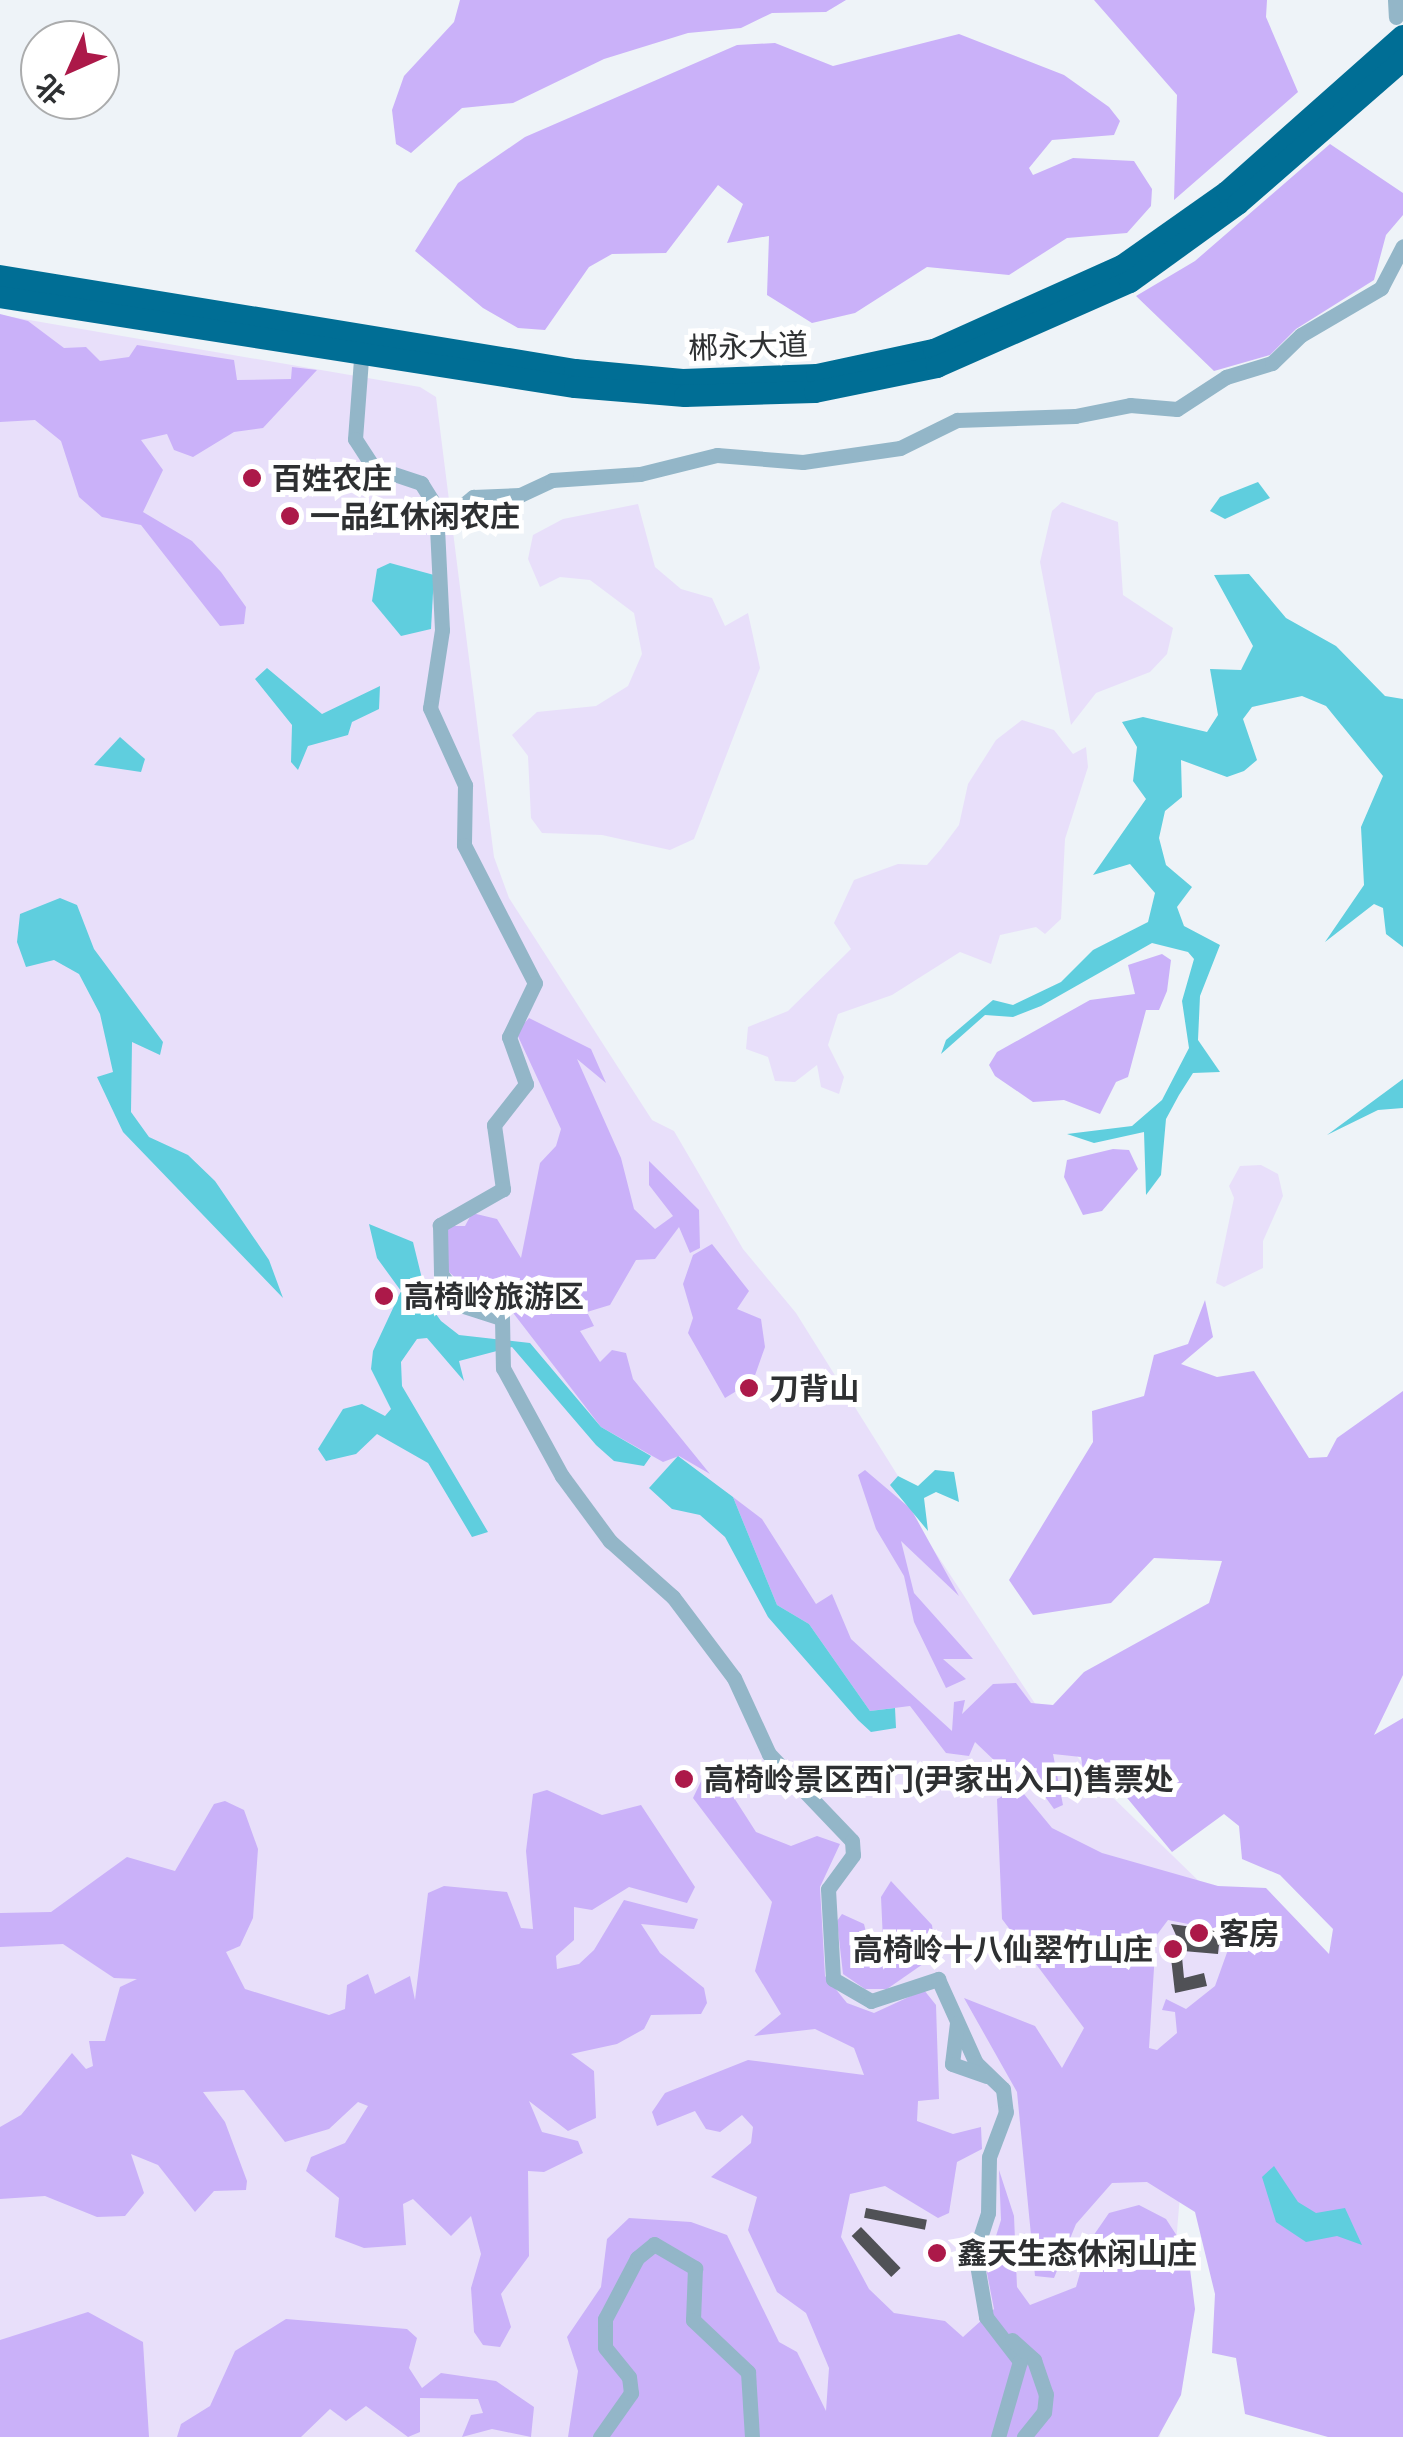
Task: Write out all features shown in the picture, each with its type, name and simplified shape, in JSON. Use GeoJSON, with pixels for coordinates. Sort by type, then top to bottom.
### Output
{"type":"FeatureCollection","features":[{"type":"Feature","properties":{"kind":"highway","name":"郴永大道"},"geometry":{"type":"LineString","coordinates":[[0,276],[362,347],[683,380],[817,375],[934,350],[1122,266],[1227,192],[1398,18]]}},
{"type":"Feature","properties":{"kind":"highway","name":"郴永大道"},"geometry":{"type":"LineString","coordinates":[[0,297],[685,396],[815,392],[937,367],[1130,282],[1238,204],[1403,60]]}},
{"type":"Feature","properties":{"kind":"street"},"geometry":{"type":"LineString","coordinates":[[440,524],[473,497],[520,495],[552,480],[640,474],[717,456],[804,462],[900,448],[957,420],[1076,416],[1130,405],[1177,409],[1226,377],[1272,363],[1301,335],[1398,279],[1387,264],[1403,246]]}},
{"type":"Feature","properties":{"kind":"street"},"geometry":{"type":"LineString","coordinates":[[362,347],[352,424],[362,453],[379,471],[427,488],[440,524],[442,630],[431,719],[465,785],[468,858],[516,934],[535,989],[508,1037],[526,1084],[494,1125],[503,1189],[440,1225],[441,1274],[464,1306],[502,1318],[503,1368],[562,1476],[610,1540],[674,1598],[734,1678],[769,1754],[852,1841],[854,1855],[828,1889],[833,1978],[872,2001],[938,1980],[958,2015],[952,2064],[987,2076],[1007,2099],[989,2157],[988,2213],[976,2262],[986,2317],[1008,2338],[1026,2348],[1046,2394],[1024,2437]]}},
{"type":"Feature","properties":{"kind":"street"},"geometry":{"type":"LineString","coordinates":[[600,2437],[627,2410],[631,2393],[629,2377],[605,2347],[605,2319],[637,2258],[654,2244],[695,2268],[693,2320],[748,2372],[752,2437]]}},
{"type":"Feature","properties":{"kind":"street"},"geometry":{"type":"LineString","coordinates":[[998,2437],[1020,2370],[1008,2338]]}},
{"type":"Feature","properties":{"kind":"shaded area"},"geometry":{"type":"Polygon","coordinates":[[[460,0],[846,0],[826,12],[772,13],[741,28],[688,33],[604,59],[513,103],[462,108],[411,153],[396,144],[392,110],[404,76],[454,22],[460,0]]]}},
{"type":"Feature","properties":{"kind":"shaded area"},"geometry":{"type":"Polygon","coordinates":[[[1094,0],[1267,0],[1266,17],[1298,92],[1174,200],[1177,95],[1094,0]]]}},
{"type":"Feature","properties":{"kind":"shaded area"},"geometry":{"type":"Polygon","coordinates":[[[959,34],[1064,75],[1109,107],[1120,121],[1114,135],[1052,140],[1029,168],[1033,175],[1073,158],[1134,161],[1152,189],[1151,206],[1127,233],[1067,238],[1009,275],[927,267],[855,313],[812,323],[767,295],[769,236],[727,243],[743,204],[718,185],[666,253],[612,254],[589,267],[545,330],[518,328],[483,308],[415,251],[458,183],[525,137],[737,45],[775,43],[833,66],[959,34]]]}},
{"type":"Feature","properties":{"kind":"shaded area"},"geometry":{"type":"Polygon","coordinates":[[[1330,144],[1403,193],[1403,215],[1386,235],[1374,280],[1296,329],[1270,355],[1214,371],[1136,296],[1195,261],[1330,144]]]}},
{"type":"Feature","properties":{"kind":"shaded area"},"geometry":{"type":"Polygon","coordinates":[[[0,314],[28,321],[64,348],[86,347],[100,361],[129,357],[137,345],[234,360],[237,380],[291,379],[292,367],[317,370],[263,428],[234,432],[193,457],[174,450],[167,434],[141,440],[163,470],[143,512],[192,541],[221,572],[246,607],[244,624],[220,626],[141,525],[102,517],[79,497],[61,441],[35,420],[0,422],[0,314]]]}},
{"type":"Feature","properties":{"kind":"shaded area","name":"高椅岭旅游区"},"geometry":{"type":"Polygon","coordinates":[[[0,315],[420,387],[436,397],[494,857],[509,898],[652,1120],[674,1131],[743,1249],[796,1313],[898,1476],[891,1485],[1038,1708],[1100,1785],[1245,1926],[1193,2038],[1160,2437],[0,2437],[0,315]]]}},
{"type":"Feature","properties":{"kind":"shaded area"},"geometry":{"type":"Polygon","coordinates":[[[1062,502],[1118,522],[1123,595],[1173,628],[1167,654],[1150,672],[1096,693],[1071,725],[1040,562],[1052,511],[1062,502]]]}},
{"type":"Feature","properties":{"kind":"shaded area"},"geometry":{"type":"Polygon","coordinates":[[[638,504],[655,567],[681,589],[712,598],[725,626],[748,613],[760,668],[694,839],[670,850],[602,835],[542,833],[531,818],[528,756],[512,735],[537,712],[596,706],[628,686],[642,654],[634,613],[590,580],[560,577],[540,587],[528,559],[533,535],[563,519],[638,504]]]}},
{"type":"Feature","properties":{"kind":"shaded area"},"geometry":{"type":"Polygon","coordinates":[[[1022,720],[1054,730],[1073,754],[1086,747],[1088,767],[1065,839],[1061,919],[1045,934],[1036,927],[1000,935],[991,964],[960,952],[892,995],[838,1014],[828,1045],[844,1077],[839,1094],[821,1087],[817,1065],[795,1082],[775,1081],[768,1057],[746,1049],[748,1027],[788,1011],[851,949],[834,923],[854,880],[898,864],[927,865],[959,825],[968,784],[996,740],[1022,720]]]}},
{"type":"Feature","properties":{"kind":"shaded area"},"geometry":{"type":"Polygon","coordinates":[[[1162,954],[1171,960],[1167,991],[1159,1010],[1146,1010],[1128,1077],[1116,1082],[1100,1114],[1064,1100],[1033,1102],[995,1076],[989,1065],[997,1052],[1090,1000],[1135,994],[1128,965],[1162,954]]]}},
{"type":"Feature","properties":{"kind":"shaded area"},"geometry":{"type":"Polygon","coordinates":[[[529,1018],[591,1049],[606,1083],[577,1059],[621,1158],[634,1209],[655,1229],[673,1216],[649,1185],[649,1161],[699,1210],[700,1248],[690,1253],[679,1227],[655,1259],[636,1260],[610,1305],[587,1312],[594,1326],[580,1331],[600,1362],[612,1350],[626,1353],[633,1379],[710,1474],[679,1456],[663,1462],[601,1427],[504,1301],[472,1293],[448,1271],[447,1226],[465,1226],[472,1213],[497,1219],[521,1258],[540,1163],[556,1146],[561,1129],[516,1032],[529,1018]]]}},
{"type":"Feature","properties":{"kind":"shaded area"},"geometry":{"type":"Polygon","coordinates":[[[1113,1149],[1129,1150],[1138,1169],[1102,1211],[1083,1215],[1064,1177],[1067,1160],[1113,1149]]]}},
{"type":"Feature","properties":{"kind":"shaded area"},"geometry":{"type":"Polygon","coordinates":[[[1261,1165],[1278,1174],[1283,1196],[1263,1241],[1263,1268],[1224,1287],[1216,1283],[1234,1198],[1229,1186],[1240,1166],[1261,1165]]]}},
{"type":"Feature","properties":{"kind":"shaded area"},"geometry":{"type":"Polygon","coordinates":[[[712,1244],[749,1291],[737,1309],[761,1319],[765,1347],[753,1381],[725,1398],[688,1333],[693,1318],[683,1284],[693,1255],[712,1244]]]}},
{"type":"Feature","properties":{"kind":"shaded area"},"geometry":{"type":"Polygon","coordinates":[[[1205,1300],[1213,1337],[1181,1364],[1217,1377],[1254,1371],[1309,1458],[1327,1457],[1337,1438],[1403,1391],[1403,1675],[1374,1735],[1403,1718],[1403,2437],[1328,2437],[1245,2414],[1236,2358],[1212,2353],[1215,2294],[1195,2212],[1147,2182],[1112,2183],[1076,2224],[1054,2278],[1035,2276],[1017,2092],[964,1998],[1035,2026],[1062,2068],[1084,2028],[1002,1919],[997,1799],[1019,1788],[1052,1828],[1102,1853],[1218,1886],[1266,1888],[1329,1954],[1333,1929],[1280,1875],[1242,1859],[1239,1826],[1224,1814],[1172,1852],[1108,1775],[1084,1778],[1081,1757],[1053,1754],[1063,1805],[1054,1809],[1028,1773],[997,1763],[975,1742],[969,1756],[946,1753],[910,1706],[870,1711],[809,1624],[777,1605],[733,1497],[762,1519],[816,1604],[832,1594],[851,1639],[952,1731],[954,1702],[965,1700],[962,1714],[993,1684],[1016,1683],[1031,1703],[1053,1705],[1084,1672],[1209,1603],[1222,1561],[1154,1558],[1111,1603],[1033,1615],[1009,1580],[1093,1442],[1092,1411],[1144,1396],[1154,1355],[1188,1344],[1205,1300]],[[1168,1920],[1156,1936],[1149,2048],[1157,2050],[1177,2033],[1175,2012],[1162,2010],[1166,1999],[1186,2009],[1215,1986],[1234,1933],[1168,1920]]]}},
{"type":"Feature","properties":{"kind":"shaded area"},"geometry":{"type":"Polygon","coordinates":[[[865,1470],[911,1509],[959,1596],[901,1541],[914,1593],[973,1659],[943,1659],[966,1679],[946,1688],[914,1622],[904,1576],[876,1529],[858,1475],[865,1470]]]}},
{"type":"Feature","properties":{"kind":"shaded area"},"geometry":{"type":"Polygon","coordinates":[[[706,1771],[722,1779],[756,1832],[791,1846],[817,1836],[840,1844],[820,1887],[825,1976],[847,2003],[874,2013],[924,1990],[936,2005],[939,2099],[918,2101],[917,2121],[953,2134],[981,2127],[982,2149],[957,2162],[949,2213],[938,2218],[885,2186],[850,2194],[841,2237],[869,2289],[894,2313],[945,2321],[963,2337],[994,2309],[986,2268],[1001,2220],[999,2170],[1014,2216],[1017,2287],[1030,2305],[1076,2287],[1089,2242],[1109,2213],[1139,2205],[1166,2219],[1188,2253],[1195,2309],[1181,2395],[1158,2437],[568,2437],[578,2371],[567,2337],[601,2287],[607,2239],[629,2218],[691,2222],[727,2235],[779,2342],[797,2352],[826,2411],[829,2368],[806,2313],[777,2292],[748,2230],[757,2197],[711,2177],[751,2143],[753,2127],[742,2115],[720,2132],[706,2129],[695,2111],[657,2126],[652,2112],[665,2093],[748,2060],[864,2075],[854,2048],[815,2029],[754,2036],[781,2014],[755,1971],[772,1902],[693,1798],[706,1771]]]}},
{"type":"Feature","properties":{"kind":"shaded area"},"geometry":{"type":"Polygon","coordinates":[[[547,1790],[602,1815],[641,1805],[695,1887],[687,1903],[629,1887],[592,1910],[574,1907],[574,1940],[556,1956],[557,1969],[579,1964],[594,1950],[624,1900],[698,1919],[694,1929],[641,1924],[660,1953],[704,1988],[707,2003],[701,2014],[651,2015],[644,2029],[617,2044],[571,2054],[594,2071],[596,2118],[568,2131],[529,2101],[542,2132],[578,2141],[583,2153],[544,2172],[528,2171],[529,2256],[501,2294],[511,2327],[500,2347],[483,2345],[474,2332],[471,2288],[481,2254],[471,2216],[451,2236],[413,2199],[403,2204],[406,2245],[364,2248],[335,2237],[339,2198],[306,2171],[311,2157],[345,2143],[368,2106],[358,2102],[329,2129],[285,2142],[244,2090],[203,2092],[225,2122],[247,2181],[246,2190],[214,2191],[195,2212],[158,2165],[131,2154],[144,2193],[125,2216],[97,2217],[45,2196],[0,2199],[0,2127],[21,2115],[72,2053],[86,2069],[93,2066],[89,2041],[105,2041],[120,1987],[137,1979],[114,1978],[63,1944],[0,1947],[0,1913],[51,1912],[127,1857],[175,1871],[214,1804],[225,1801],[244,1810],[258,1849],[253,1918],[240,1946],[226,1952],[245,1989],[329,2015],[345,2009],[347,1985],[368,1974],[375,1994],[410,1976],[415,2000],[428,1893],[444,1886],[507,1892],[521,1928],[533,1929],[526,1851],[533,1794],[547,1790]]]}},
{"type":"Feature","properties":{"kind":"shaded area"},"geometry":{"type":"Polygon","coordinates":[[[891,1881],[932,1925],[936,1955],[887,1989],[865,1989],[843,1974],[837,1921],[842,1914],[864,1924],[869,1944],[883,1941],[881,1897],[891,1881]]]}},
{"type":"Feature","properties":{"kind":"shaded area"},"geometry":{"type":"Polygon","coordinates":[[[88,2312],[143,2342],[149,2437],[0,2437],[0,2340],[88,2312]]]}},
{"type":"Feature","properties":{"kind":"shaded area"},"geometry":{"type":"Polygon","coordinates":[[[286,2319],[407,2329],[417,2338],[409,2368],[422,2388],[441,2373],[496,2381],[534,2407],[531,2437],[492,2429],[462,2437],[471,2415],[483,2413],[478,2399],[420,2398],[420,2432],[408,2437],[366,2406],[346,2421],[330,2409],[301,2437],[177,2437],[181,2424],[210,2406],[235,2351],[286,2319]]]}},
{"type":"Feature","properties":{"kind":"water"},"geometry":{"type":"Polygon","coordinates":[[[1258,482],[1270,498],[1225,519],[1210,511],[1220,497],[1258,482]]]}},
{"type":"Feature","properties":{"kind":"water"},"geometry":{"type":"Polygon","coordinates":[[[390,563],[434,575],[431,629],[401,636],[372,601],[377,569],[390,563]]]}},
{"type":"Feature","properties":{"kind":"water"},"geometry":{"type":"Polygon","coordinates":[[[1249,574],[1286,618],[1336,646],[1385,696],[1403,699],[1403,947],[1386,934],[1383,908],[1374,904],[1325,942],[1364,885],[1361,827],[1383,776],[1326,706],[1302,696],[1252,707],[1243,719],[1257,760],[1244,771],[1227,777],[1181,760],[1182,797],[1165,811],[1159,838],[1166,865],[1192,887],[1177,907],[1184,926],[1220,945],[1200,996],[1198,1040],[1220,1072],[1193,1073],[1179,1095],[1166,1119],[1161,1175],[1146,1195],[1144,1132],[1094,1143],[1067,1134],[1132,1126],[1162,1100],[1189,1048],[1182,1001],[1194,959],[1188,952],[1152,943],[1041,1006],[1013,1017],[985,1015],[941,1054],[946,1040],[993,1000],[1013,1005],[1061,982],[1093,950],[1148,922],[1155,893],[1130,864],[1093,875],[1146,799],[1133,781],[1137,747],[1122,722],[1143,717],[1207,732],[1218,715],[1210,669],[1241,670],[1253,646],[1214,575],[1249,574]]]}},
{"type":"Feature","properties":{"kind":"water"},"geometry":{"type":"Polygon","coordinates":[[[267,668],[322,714],[380,686],[379,709],[352,722],[348,735],[308,746],[298,770],[291,762],[292,725],[255,679],[267,668]]]}},
{"type":"Feature","properties":{"kind":"water"},"geometry":{"type":"Polygon","coordinates":[[[120,737],[145,759],[141,772],[94,765],[120,737]]]}},
{"type":"Feature","properties":{"kind":"water"},"geometry":{"type":"Polygon","coordinates":[[[60,898],[77,905],[94,949],[163,1042],[160,1055],[132,1042],[131,1112],[149,1137],[188,1155],[215,1181],[269,1260],[283,1298],[123,1132],[97,1077],[113,1072],[100,1014],[79,974],[54,960],[26,967],[17,942],[20,914],[60,898]]]}},
{"type":"Feature","properties":{"kind":"water"},"geometry":{"type":"Polygon","coordinates":[[[1403,1079],[1403,1108],[1378,1110],[1327,1135],[1403,1079]]]}},
{"type":"Feature","properties":{"kind":"water"},"geometry":{"type":"Polygon","coordinates":[[[369,1224],[413,1242],[428,1303],[441,1321],[459,1335],[530,1343],[601,1427],[651,1456],[644,1466],[614,1461],[596,1445],[512,1347],[459,1361],[464,1381],[427,1338],[417,1339],[401,1362],[402,1386],[488,1532],[472,1537],[428,1463],[377,1434],[356,1454],[326,1461],[318,1449],[343,1409],[362,1404],[385,1416],[391,1409],[371,1369],[373,1351],[401,1291],[377,1258],[369,1224]]]}},
{"type":"Feature","properties":{"kind":"water"},"geometry":{"type":"Polygon","coordinates":[[[678,1456],[733,1497],[777,1605],[809,1624],[870,1711],[895,1708],[896,1728],[871,1732],[858,1720],[768,1617],[725,1537],[700,1515],[672,1509],[649,1488],[678,1456]]]}},
{"type":"Feature","properties":{"kind":"water"},"geometry":{"type":"Polygon","coordinates":[[[935,1470],[954,1472],[959,1502],[936,1492],[924,1498],[928,1531],[890,1485],[898,1476],[918,1486],[935,1470]]]}},
{"type":"Feature","properties":{"kind":"water"},"geometry":{"type":"Polygon","coordinates":[[[1274,2166],[1298,2202],[1316,2213],[1345,2208],[1362,2245],[1337,2236],[1306,2242],[1276,2222],[1262,2177],[1274,2166]]]}},
{"type":"Feature","properties":{"kind":"building","name":"客房"},"geometry":{"type":"Polygon","coordinates":[[[1171,1924],[1228,1932],[1226,1946],[1219,1945],[1218,1954],[1183,1951],[1171,1924]]]}},
{"type":"Feature","properties":{"kind":"building","name":"客房"},"geometry":{"type":"Polygon","coordinates":[[[1182,1957],[1184,1978],[1204,1973],[1207,1986],[1175,1993],[1171,1958],[1182,1957]]]}},
{"type":"Feature","properties":{"kind":"building"},"geometry":{"type":"Polygon","coordinates":[[[866,2208],[927,2220],[925,2230],[864,2218],[866,2208]]]}},
{"type":"Feature","properties":{"kind":"building"},"geometry":{"type":"Polygon","coordinates":[[[861,2227],[901,2268],[891,2277],[852,2236],[861,2227]]]}},
{"type":"Feature","properties":{"kind":"place","name":"百姓农庄"},"geometry":{"type":"Point","coordinates":[252,478]}},
{"type":"Feature","properties":{"kind":"place","name":"一品红休闲农庄"},"geometry":{"type":"Point","coordinates":[290,516]}},
{"type":"Feature","properties":{"kind":"place","name":"高椅岭旅游区"},"geometry":{"type":"Point","coordinates":[384,1296]}},
{"type":"Feature","properties":{"kind":"place","name":"刀背山"},"geometry":{"type":"Point","coordinates":[749,1388]}},
{"type":"Feature","properties":{"kind":"place","name":"高椅岭景区西门(尹家出入口)售票处"},"geometry":{"type":"Point","coordinates":[684,1779]}},
{"type":"Feature","properties":{"kind":"place","name":"客房"},"geometry":{"type":"Point","coordinates":[1199,1933]}},
{"type":"Feature","properties":{"kind":"place","name":"高椅岭十八仙翠竹山庄"},"geometry":{"type":"Point","coordinates":[1173,1949]}},
{"type":"Feature","properties":{"kind":"place","name":"鑫天生态休闲山庄"},"geometry":{"type":"Point","coordinates":[937,2253]}}]}
